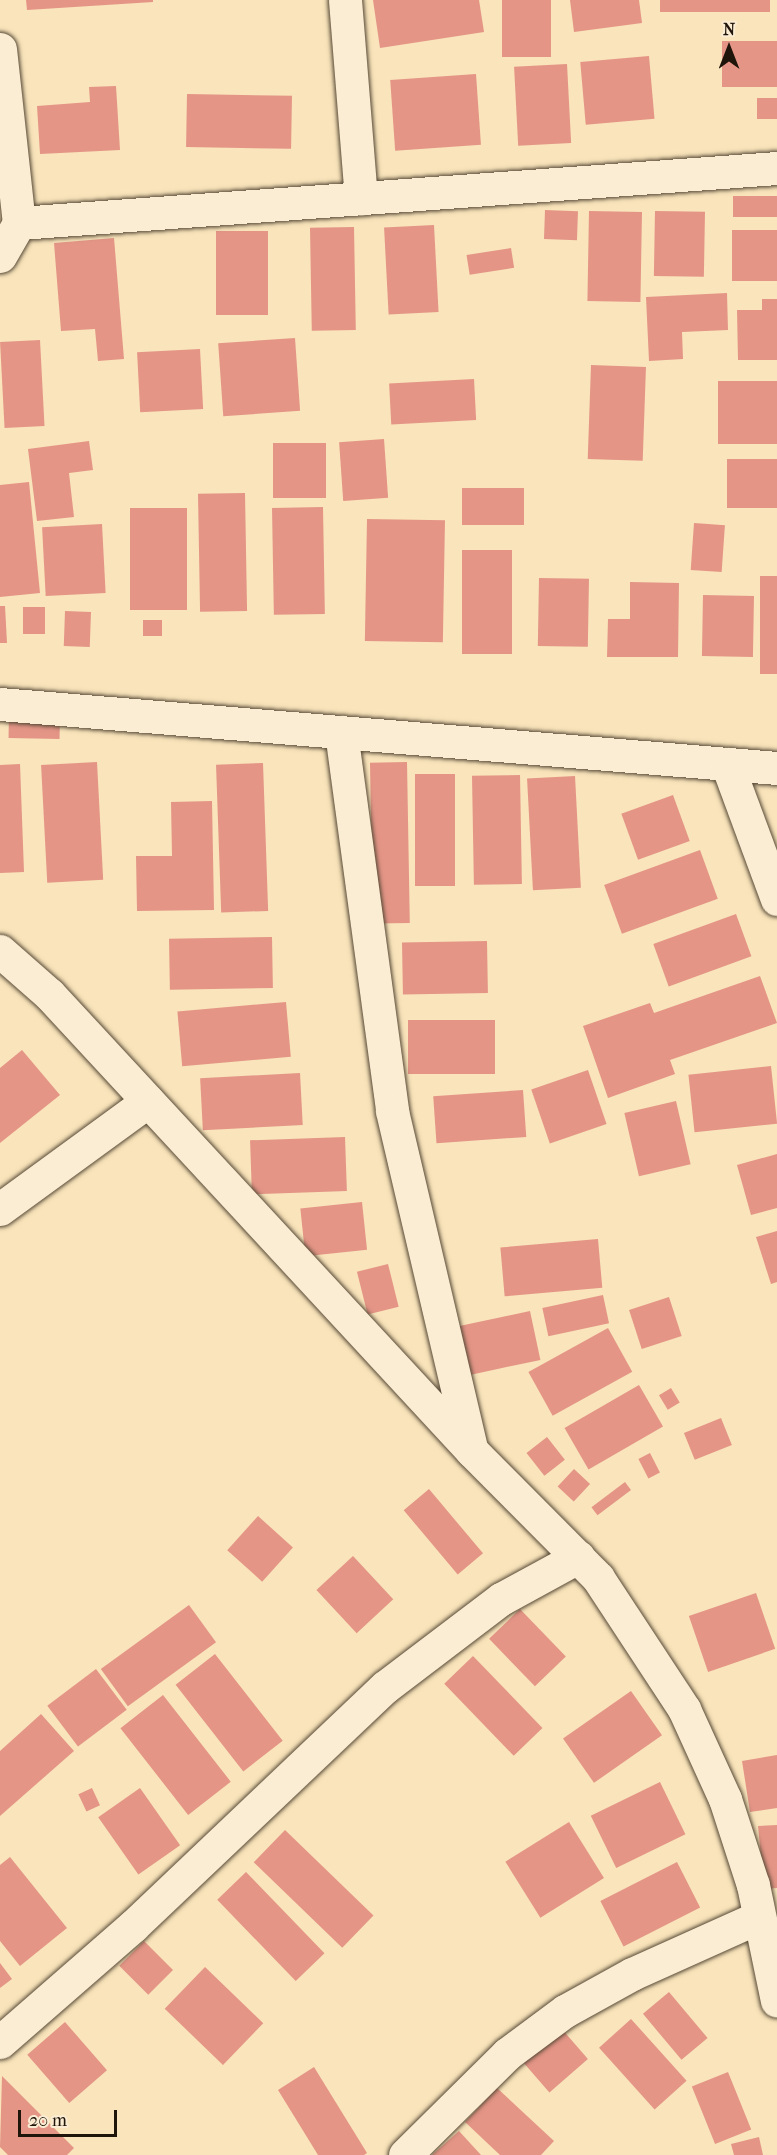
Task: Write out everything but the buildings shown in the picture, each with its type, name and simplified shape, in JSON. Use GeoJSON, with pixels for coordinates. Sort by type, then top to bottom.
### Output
{"type":"FeatureCollection","features":[{"type":"Feature","properties":{"kind":"street"},"geometry":{"type":"LineString","coordinates":[[345,0],[361,198]]}},
{"type":"Feature","properties":{"kind":"street"},"geometry":{"type":"LineString","coordinates":[[0,49],[19,223],[0,256]]}},
{"type":"Feature","properties":{"kind":"street"},"geometry":{"type":"LineString","coordinates":[[19,223],[777,168]]}},
{"type":"Feature","properties":{"kind":"street"},"geometry":{"type":"LineString","coordinates":[[0,704],[777,768]]}},
{"type":"Feature","properties":{"kind":"street"},"geometry":{"type":"LineString","coordinates":[[342,732],[390,1100],[472,1451]]}},
{"type":"Feature","properties":{"kind":"street"},"geometry":{"type":"LineString","coordinates":[[727,764],[777,899]]}},
{"type":"Feature","properties":{"kind":"street"},"geometry":{"type":"LineString","coordinates":[[0,951],[49,994],[472,1451],[598,1578],[684,1708],[725,1799],[759,1917],[777,2001]]}},
{"type":"Feature","properties":{"kind":"street"},"geometry":{"type":"LineString","coordinates":[[0,1209],[148,1101]]}},
{"type":"Feature","properties":{"kind":"street"},"geometry":{"type":"LineString","coordinates":[[0,2042],[133,1926],[385,1687],[501,1599],[578,1557]]}},
{"type":"Feature","properties":{"kind":"street"},"geometry":{"type":"LineString","coordinates":[[405,2155],[507,2054],[565,2011],[632,1974],[759,1917]]}}]}
